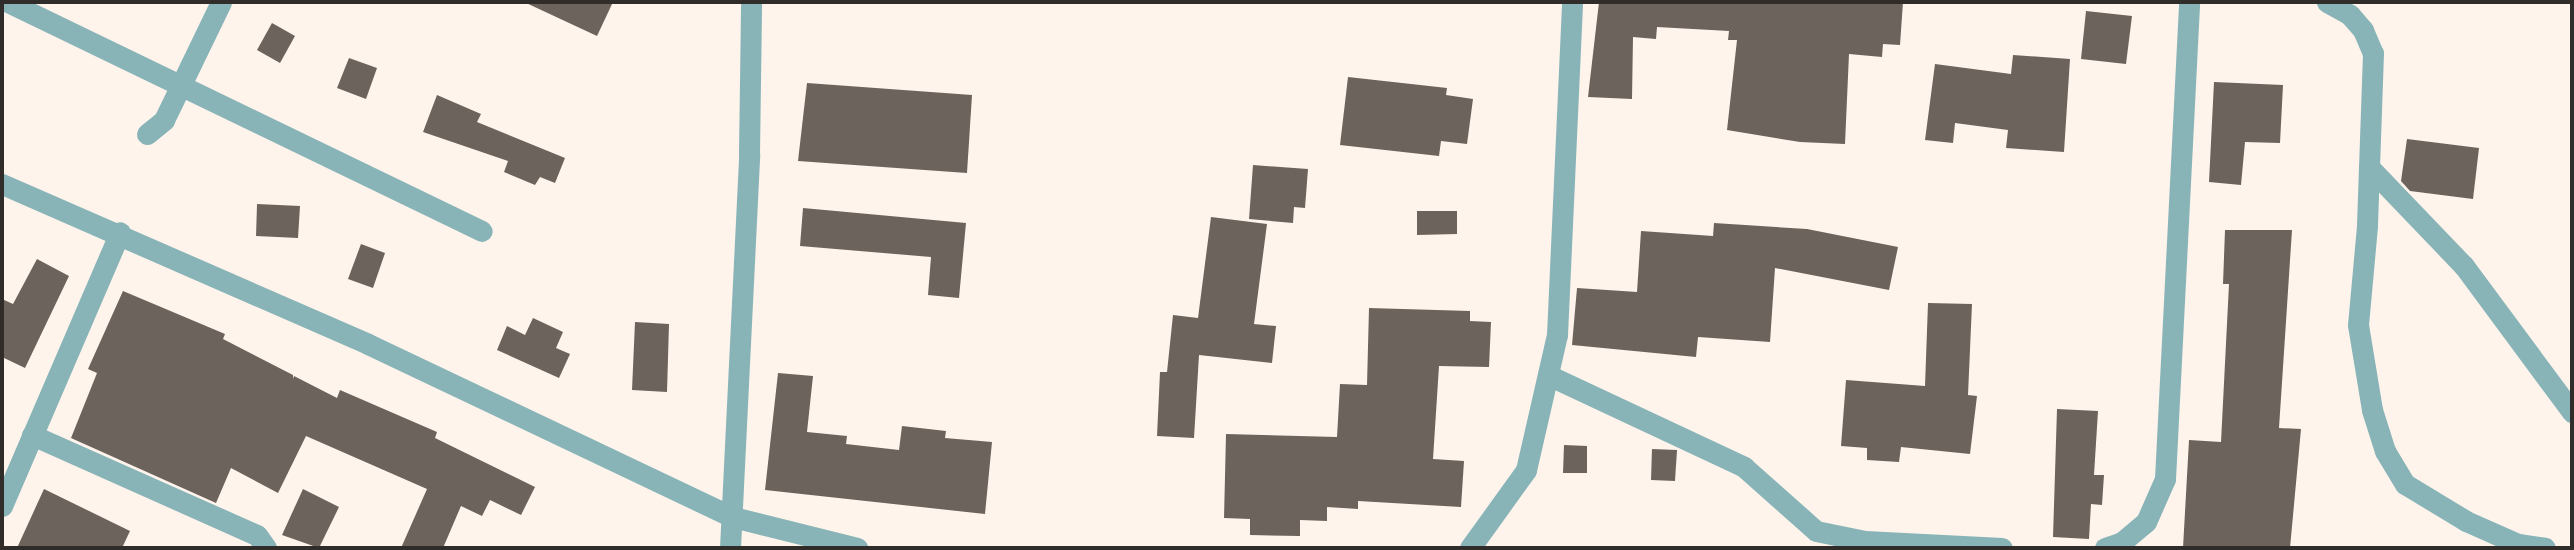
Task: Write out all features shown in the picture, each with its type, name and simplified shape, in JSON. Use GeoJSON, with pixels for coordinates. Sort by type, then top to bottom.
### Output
{"type":"FeatureCollection","features":[{"type":"Feature","properties":{"kind":"street"},"geometry":{"type":"LineString","coordinates":[[9,2],[181,81],[482,231]]}},
{"type":"Feature","properties":{"kind":"street"},"geometry":{"type":"LineString","coordinates":[[147,134],[164,120],[221,2]]}},
{"type":"Feature","properties":{"kind":"street"},"geometry":{"type":"LineString","coordinates":[[730,548],[750,153],[751,2]]}},
{"type":"Feature","properties":{"kind":"street"},"geometry":{"type":"LineString","coordinates":[[1470,548],[1526,471],[1557,335],[1572,2]]}},
{"type":"Feature","properties":{"kind":"street"},"geometry":{"type":"LineString","coordinates":[[2105,548],[2122,542],[2146,522],[2165,479],[2189,2]]}},
{"type":"Feature","properties":{"kind":"street"},"geometry":{"type":"LineString","coordinates":[[2327,2],[2350,15],[2363,30],[2373,53],[2370,167],[2358,325],[2372,410],[2385,451],[2405,484],[2466,521],[2518,544],[2545,548]]}},
{"type":"Feature","properties":{"kind":"street"},"geometry":{"type":"LineString","coordinates":[[2370,167],[2464,266],[2572,412]]}},
{"type":"Feature","properties":{"kind":"street"},"geometry":{"type":"LineString","coordinates":[[2,184],[120,232],[368,344],[733,517],[857,548]]}},
{"type":"Feature","properties":{"kind":"street"},"geometry":{"type":"LineString","coordinates":[[2,506],[120,232]]}},
{"type":"Feature","properties":{"kind":"street"},"geometry":{"type":"LineString","coordinates":[[1548,375],[1744,467],[1816,531],[1865,541],[2003,548]]}},
{"type":"Feature","properties":{"kind":"street"},"geometry":{"type":"LineString","coordinates":[[32,435],[257,536],[265,548]]}},
{"type":"Feature","properties":{"kind":"building"},"geometry":{"type":"Polygon","coordinates":[[[524,2],[613,2],[597,36],[524,2]]]}},
{"type":"Feature","properties":{"kind":"building"},"geometry":{"type":"Polygon","coordinates":[[[1599,2],[1903,2],[1900,45],[1883,44],[1882,57],[1849,54],[1845,144],[1800,142],[1727,130],[1737,40],[1728,40],[1729,31],[1657,27],[1656,39],[1633,37],[1632,99],[1588,97],[1599,2]]]}},
{"type":"Feature","properties":{"kind":"building"},"geometry":{"type":"Polygon","coordinates":[[[2086,11],[2132,16],[2126,64],[2081,59],[2086,11]]]}},
{"type":"Feature","properties":{"kind":"building"},"geometry":{"type":"Polygon","coordinates":[[[272,23],[295,36],[280,63],[257,50],[272,23]]]}},
{"type":"Feature","properties":{"kind":"building"},"geometry":{"type":"Polygon","coordinates":[[[2013,55],[2070,59],[2064,152],[2006,148],[2008,130],[1955,123],[1953,143],[1925,140],[1935,64],[2011,74],[2013,55]]]}},
{"type":"Feature","properties":{"kind":"building"},"geometry":{"type":"Polygon","coordinates":[[[349,58],[377,68],[366,99],[337,88],[349,58]]]}},
{"type":"Feature","properties":{"kind":"building"},"geometry":{"type":"Polygon","coordinates":[[[1348,77],[1447,88],[1446,95],[1473,99],[1467,144],[1441,141],[1439,156],[1340,145],[1348,77]]]}},
{"type":"Feature","properties":{"kind":"building"},"geometry":{"type":"Polygon","coordinates":[[[2214,82],[2283,85],[2280,143],[2245,142],[2241,185],[2209,182],[2214,82]]]}},
{"type":"Feature","properties":{"kind":"building"},"geometry":{"type":"Polygon","coordinates":[[[807,83],[972,95],[967,173],[798,161],[807,83]]]}},
{"type":"Feature","properties":{"kind":"building"},"geometry":{"type":"Polygon","coordinates":[[[437,95],[481,114],[477,122],[565,158],[555,183],[540,177],[535,185],[504,172],[508,161],[423,132],[437,95]]]}},
{"type":"Feature","properties":{"kind":"building"},"geometry":{"type":"Polygon","coordinates":[[[2407,139],[2479,148],[2473,199],[2410,191],[2401,181],[2407,139]]]}},
{"type":"Feature","properties":{"kind":"building"},"geometry":{"type":"Polygon","coordinates":[[[1253,165],[1308,169],[1305,208],[1294,207],[1293,223],[1249,219],[1253,165]]]}},
{"type":"Feature","properties":{"kind":"building"},"geometry":{"type":"Polygon","coordinates":[[[257,204],[300,206],[298,238],[256,236],[257,204]]]}},
{"type":"Feature","properties":{"kind":"building"},"geometry":{"type":"Polygon","coordinates":[[[803,208],[966,223],[959,298],[928,295],[931,257],[800,246],[803,208]]]}},
{"type":"Feature","properties":{"kind":"building"},"geometry":{"type":"Polygon","coordinates":[[[1417,211],[1457,211],[1457,234],[1417,235],[1417,211]]]}},
{"type":"Feature","properties":{"kind":"building"},"geometry":{"type":"Polygon","coordinates":[[[1211,217],[1267,224],[1254,324],[1276,326],[1272,363],[1199,355],[1194,438],[1157,436],[1160,372],[1167,372],[1173,315],[1198,318],[1211,217]]]}},
{"type":"Feature","properties":{"kind":"building"},"geometry":{"type":"Polygon","coordinates":[[[1714,223],[1807,229],[1898,247],[1889,290],[1775,268],[1770,342],[1698,337],[1696,357],[1572,345],[1577,288],[1637,292],[1641,231],[1713,236],[1714,223]]]}},
{"type":"Feature","properties":{"kind":"building"},"geometry":{"type":"Polygon","coordinates":[[[2225,230],[2292,230],[2279,428],[2301,429],[2290,548],[2183,548],[2189,440],[2221,442],[2229,284],[2223,284],[2225,230]]]}},
{"type":"Feature","properties":{"kind":"building"},"geometry":{"type":"Polygon","coordinates":[[[361,244],[385,253],[373,288],[348,279],[361,244]]]}},
{"type":"Feature","properties":{"kind":"building"},"geometry":{"type":"Polygon","coordinates":[[[37,259],[69,276],[25,368],[2,357],[2,299],[13,304],[37,259]]]}},
{"type":"Feature","properties":{"kind":"building"},"geometry":{"type":"Polygon","coordinates":[[[123,291],[225,334],[223,339],[293,375],[293,379],[294,376],[337,398],[340,390],[437,432],[435,438],[535,487],[521,515],[490,500],[482,516],[461,506],[443,548],[401,548],[427,489],[306,436],[278,493],[231,468],[216,503],[71,438],[97,373],[88,369],[123,291]]]}},
{"type":"Feature","properties":{"kind":"building"},"geometry":{"type":"Polygon","coordinates":[[[1928,303],[1972,304],[1968,395],[1977,396],[1970,454],[1901,447],[1899,462],[1867,460],[1867,448],[1841,446],[1846,380],[1925,386],[1928,303]]]}},
{"type":"Feature","properties":{"kind":"building"},"geometry":{"type":"Polygon","coordinates":[[[1369,308],[1470,311],[1470,321],[1491,322],[1489,367],[1439,366],[1433,459],[1464,461],[1461,507],[1358,501],[1358,509],[1327,507],[1327,521],[1300,520],[1300,536],[1250,535],[1250,519],[1224,518],[1226,434],[1337,437],[1340,384],[1367,385],[1369,308]]]}},
{"type":"Feature","properties":{"kind":"building"},"geometry":{"type":"Polygon","coordinates":[[[533,318],[563,332],[556,348],[570,354],[559,378],[497,350],[507,326],[525,335],[533,318]]]}},
{"type":"Feature","properties":{"kind":"building"},"geometry":{"type":"Polygon","coordinates":[[[635,322],[669,324],[667,392],[632,390],[635,322]]]}},
{"type":"Feature","properties":{"kind":"building"},"geometry":{"type":"Polygon","coordinates":[[[778,373],[813,376],[807,432],[847,436],[846,444],[899,450],[902,426],[946,431],[945,438],[992,442],[985,514],[765,490],[778,373]]]}},
{"type":"Feature","properties":{"kind":"building"},"geometry":{"type":"Polygon","coordinates":[[[2057,409],[2098,411],[2094,475],[2104,475],[2102,505],[2091,504],[2089,539],[2053,537],[2057,409]]]}},
{"type":"Feature","properties":{"kind":"building"},"geometry":{"type":"Polygon","coordinates":[[[1564,445],[1587,446],[1587,473],[1563,473],[1564,445]]]}},
{"type":"Feature","properties":{"kind":"building"},"geometry":{"type":"Polygon","coordinates":[[[1652,449],[1677,450],[1675,481],[1651,480],[1652,449]]]}},
{"type":"Feature","properties":{"kind":"building"},"geometry":{"type":"Polygon","coordinates":[[[44,489],[130,531],[122,548],[17,548],[44,489]]]}},
{"type":"Feature","properties":{"kind":"building"},"geometry":{"type":"Polygon","coordinates":[[[303,489],[339,507],[319,548],[282,535],[303,489]]]}}]}
